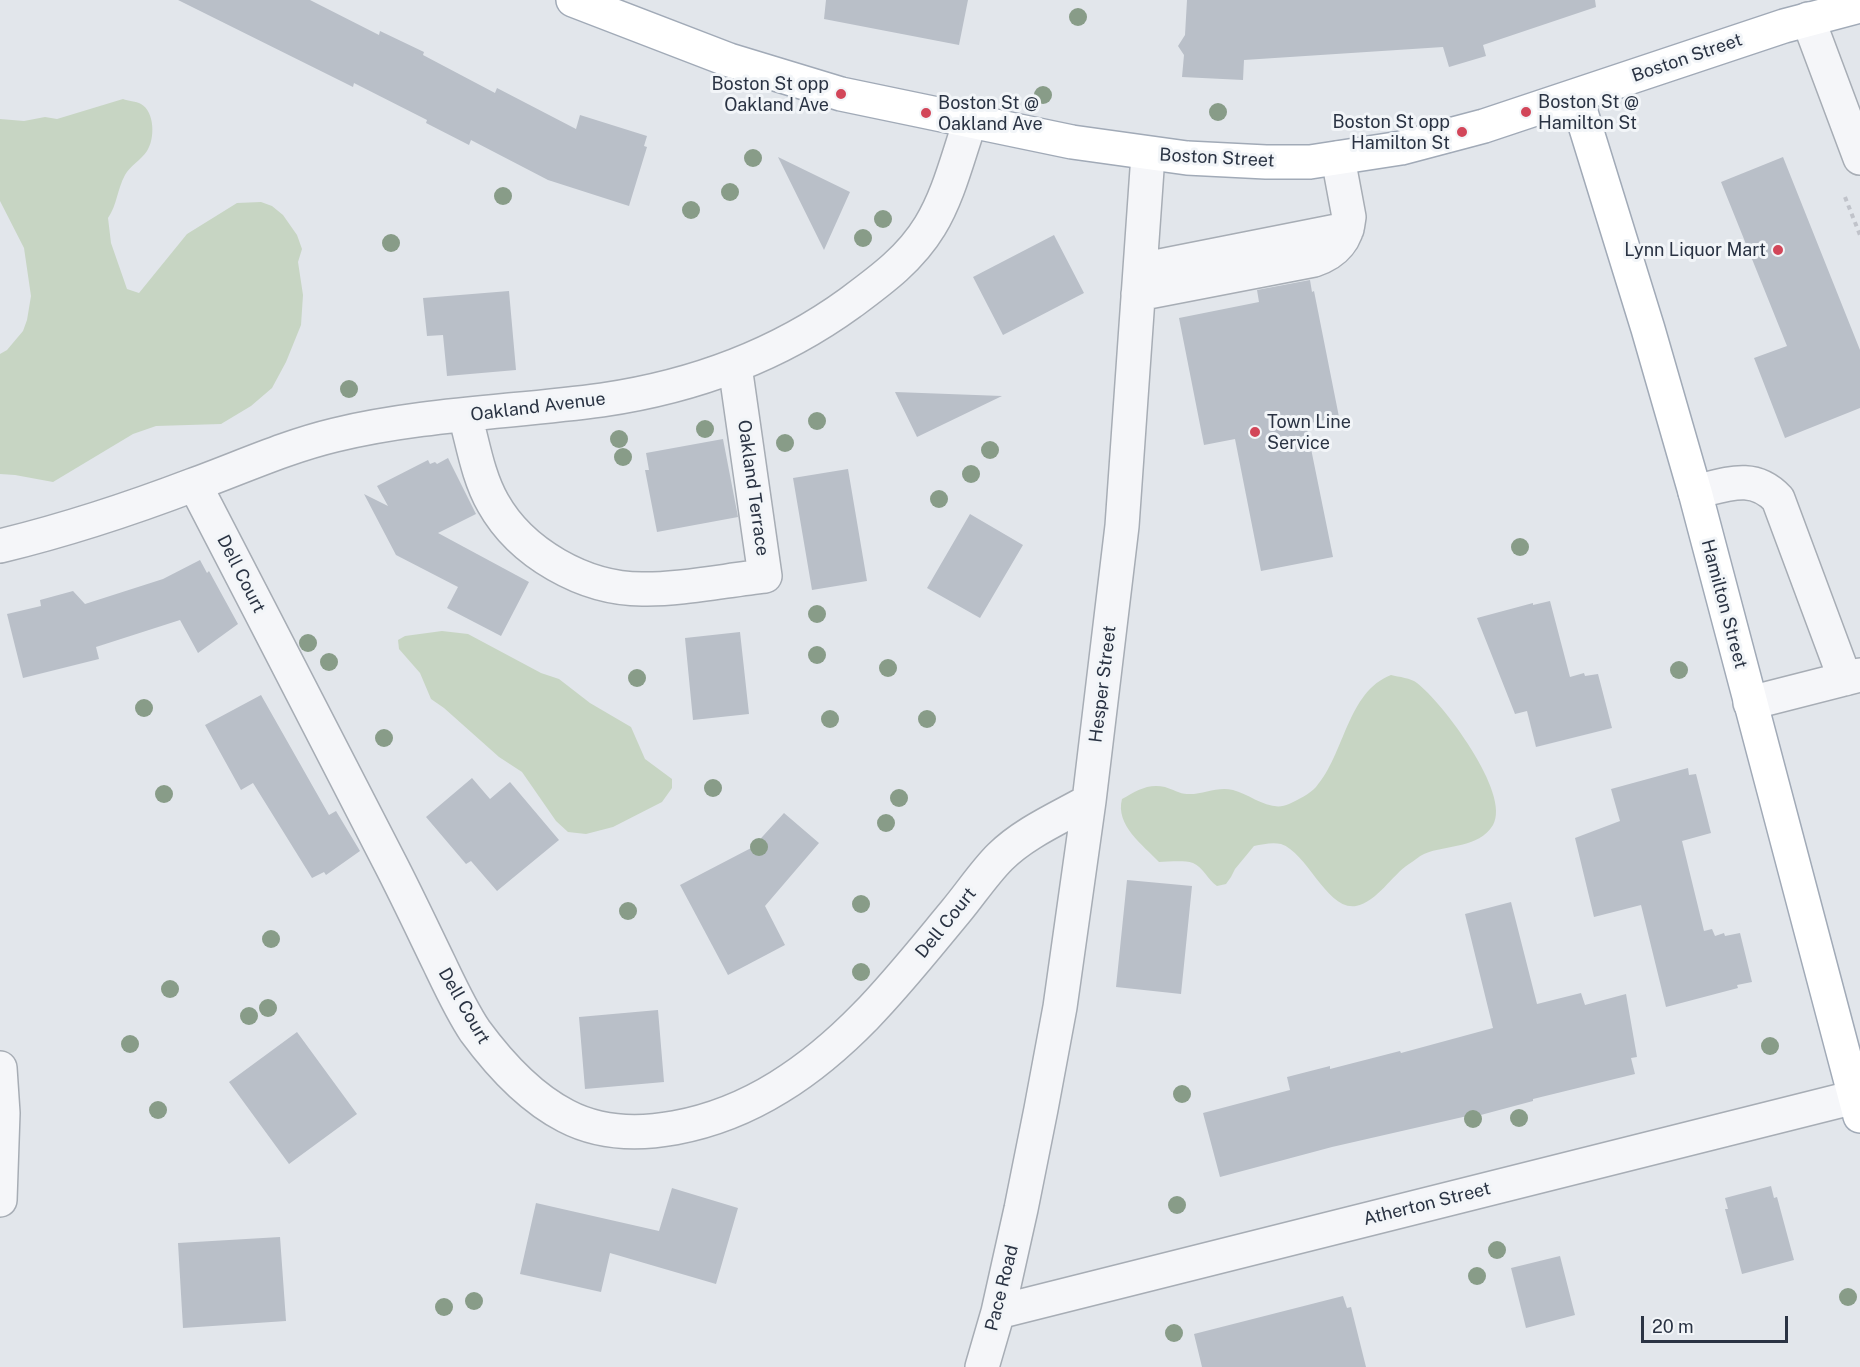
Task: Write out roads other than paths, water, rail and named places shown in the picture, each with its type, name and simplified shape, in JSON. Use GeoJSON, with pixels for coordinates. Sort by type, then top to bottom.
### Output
{"type":"FeatureCollection","features":[{"type":"Feature","properties":{"kind":"main road","name":"Boston Street"},"geometry":{"type":"LineString","coordinates":[[573,0],[729,60],[841,94],[1072,142],[1148,154],[1224,161],[1266,162],[1310,162],[1401,148],[1484,126],[1808,19],[1860,6]]}},
{"type":"Feature","properties":{"kind":"main road","name":"Hamilton Street"},"geometry":{"type":"LineString","coordinates":[[1576,96],[1648,329],[1695,492],[1858,1106]]}},
{"type":"Feature","properties":{"kind":"street"},"geometry":{"type":"LineString","coordinates":[[1808,19],[1860,158]]}},
{"type":"Feature","properties":{"kind":"street","name":"Oakland Avenue"},"geometry":{"type":"LineString","coordinates":[[0,546],[72,526],[195,484],[272,453],[333,435],[393,424],[614,398],[684,382],[735,366],[809,330],[903,261],[919,243],[937,214],[970,122]]}},
{"type":"Feature","properties":{"kind":"street","name":"Hesper Street"},"geometry":{"type":"LineString","coordinates":[[1021,1209],[1060,1007],[1089,801],[1122,526],[1148,154]]}},
{"type":"Feature","properties":{"kind":"street"},"geometry":{"type":"LineString","coordinates":[[1139,282],[1322,257],[1336,248],[1347,229],[1349,208],[1338,158]]}},
{"type":"Feature","properties":{"kind":"street","name":"Oakland Terrace"},"geometry":{"type":"LineString","coordinates":[[465,415],[480,471],[493,503],[511,528],[551,562],[603,583],[642,589],[765,576],[735,366]]}},
{"type":"Feature","properties":{"kind":"street"},"geometry":{"type":"LineString","coordinates":[[1695,492],[1746,482],[1761,485],[1778,500],[1852,677],[1750,703]]}},
{"type":"Feature","properties":{"kind":"street","name":"Dell Court"},"geometry":{"type":"LineString","coordinates":[[195,484],[473,1028],[497,1060],[526,1089],[570,1119],[611,1131],[655,1131],[688,1125],[721,1115],[777,1088],[828,1052],[869,1015],[1000,858],[1026,837],[1089,801]]}},
{"type":"Feature","properties":{"kind":"street"},"geometry":{"type":"LineString","coordinates":[[0,1068],[3,1113],[0,1200]]}},
{"type":"Feature","properties":{"kind":"street","name":"Atherton Street"},"geometry":{"type":"LineString","coordinates":[[998,1312],[1858,1106]]}},
{"type":"Feature","properties":{"kind":"street","name":"Pace Road"},"geometry":{"type":"LineString","coordinates":[[982,1367],[998,1312],[1021,1209]]}},
{"type":"Feature","properties":{"kind":"place","name":"Boston St opp Oakland Ave"},"geometry":{"type":"Point","coordinates":[841,94]}},
{"type":"Feature","properties":{"kind":"place","name":"Boston St @ Hamilton St"},"geometry":{"type":"Point","coordinates":[1526,112]}},
{"type":"Feature","properties":{"kind":"place","name":"Boston St @ Oakland Ave"},"geometry":{"type":"Point","coordinates":[926,113]}},
{"type":"Feature","properties":{"kind":"place","name":"Boston St opp Hamilton St"},"geometry":{"type":"Point","coordinates":[1462,132]}},
{"type":"Feature","properties":{"kind":"place","name":"Lynn Liquor Mart"},"geometry":{"type":"Point","coordinates":[1778,250]}},
{"type":"Feature","properties":{"kind":"place","name":"Town Line Service"},"geometry":{"type":"Point","coordinates":[1255,432]}}]}
